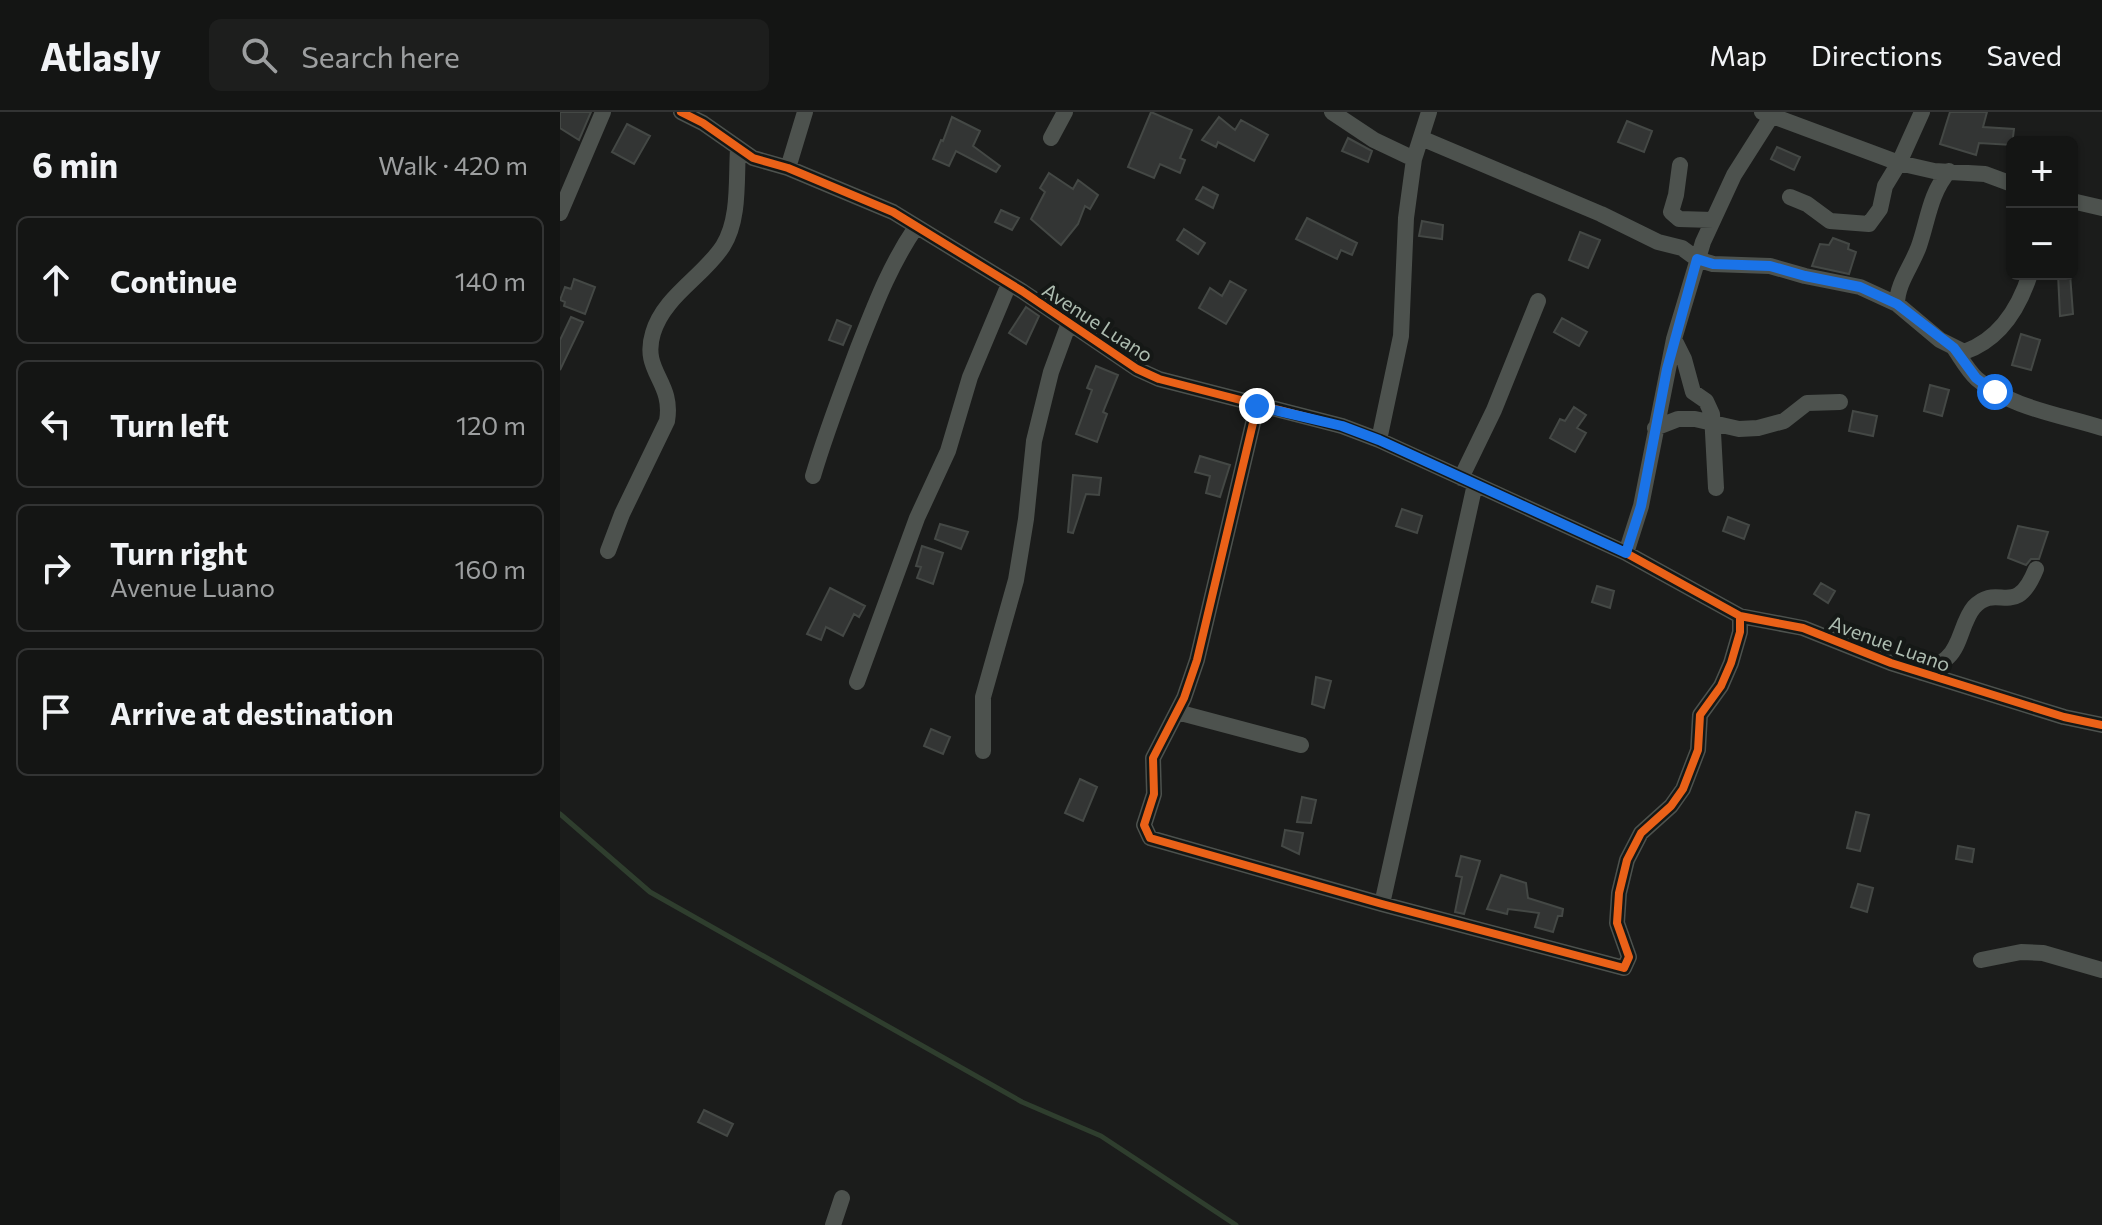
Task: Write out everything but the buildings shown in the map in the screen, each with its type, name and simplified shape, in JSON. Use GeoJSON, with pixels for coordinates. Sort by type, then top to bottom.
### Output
{"type":"FeatureCollection","features":[{"type":"Feature","properties":{"kind":"street"},"geometry":{"type":"LineString","coordinates":[[560,213],[603,112]]}},
{"type":"Feature","properties":{"kind":"street","name":"Avenue Luano"},"geometry":{"type":"LineString","coordinates":[[681,112],[761,161],[788,168],[893,212],[1137,369],[1159,379],[1342,426],[1379,440],[1626,553],[1740,616],[1803,628],[1922,673],[2064,717],[2102,725]]}},
{"type":"Feature","properties":{"kind":"street"},"geometry":{"type":"LineString","coordinates":[[788,168],[805,112]]}},
{"type":"Feature","properties":{"kind":"street"},"geometry":{"type":"LineString","coordinates":[[1051,138],[1065,112]]}},
{"type":"Feature","properties":{"kind":"street"},"geometry":{"type":"LineString","coordinates":[[1332,112],[1374,140],[1414,159]]}},
{"type":"Feature","properties":{"kind":"street"},"geometry":{"type":"LineString","coordinates":[[1379,440],[1401,336],[1406,218],[1414,159],[1429,112]]}},
{"type":"Feature","properties":{"kind":"street"},"geometry":{"type":"LineString","coordinates":[[1790,197],[1807,204],[1830,221],[1865,225],[1873,221],[1885,186],[1922,112]]}},
{"type":"Feature","properties":{"kind":"street"},"geometry":{"type":"LineString","coordinates":[[1626,553],[1641,506],[1674,339],[1697,259],[1734,175],[1769,113],[1899,163],[1985,174],[2006,182]]}},
{"type":"Feature","properties":{"kind":"street"},"geometry":{"type":"LineString","coordinates":[[1421,138],[1601,214],[1658,242],[1682,248],[1697,259],[1713,264],[1770,266],[1860,287],[1897,304],[1954,348],[1964,352],[1980,347],[1999,329],[2017,307],[2028,280]]}},
{"type":"Feature","properties":{"kind":"street"},"geometry":{"type":"LineString","coordinates":[[608,551],[622,514],[667,421],[668,396],[650,361],[653,332],[672,301],[724,245],[733,211],[738,149]]}},
{"type":"Feature","properties":{"kind":"street"},"geometry":{"type":"LineString","coordinates":[[1871,153],[1885,186]]}},
{"type":"Feature","properties":{"kind":"street"},"geometry":{"type":"LineString","coordinates":[[1680,165],[1671,212],[1679,219],[1713,220]]}},
{"type":"Feature","properties":{"kind":"street"},"geometry":{"type":"LineString","coordinates":[[1897,304],[1898,290],[1920,244],[1937,188],[1949,171]]}},
{"type":"Feature","properties":{"kind":"street"},"geometry":{"type":"LineString","coordinates":[[2078,202],[2102,208]]}},
{"type":"Feature","properties":{"kind":"street"},"geometry":{"type":"LineString","coordinates":[[813,476],[827,430],[877,299],[891,267],[916,227]]}},
{"type":"Feature","properties":{"kind":"street"},"geometry":{"type":"LineString","coordinates":[[857,682],[917,518],[948,451],[970,377],[1009,284]]}},
{"type":"Feature","properties":{"kind":"street"},"geometry":{"type":"LineString","coordinates":[[1382,904],[1468,481],[1538,301]]}},
{"type":"Feature","properties":{"kind":"street"},"geometry":{"type":"LineString","coordinates":[[983,751],[983,697],[1016,580],[1034,441],[1051,372],[1069,323]]}},
{"type":"Feature","properties":{"kind":"street"},"geometry":{"type":"LineString","coordinates":[[1674,339],[1684,359],[1693,392],[1709,406],[1713,424],[1716,488]]}},
{"type":"Feature","properties":{"kind":"street"},"geometry":{"type":"LineString","coordinates":[[1954,348],[1976,378],[1995,392],[2102,428]]}},
{"type":"Feature","properties":{"kind":"street"},"geometry":{"type":"LineString","coordinates":[[1655,428],[1678,419],[1695,419],[1739,429],[1773,426],[1807,403],[1840,402]]}},
{"type":"Feature","properties":{"kind":"street"},"geometry":{"type":"LineString","coordinates":[[1257,406],[1197,660],[1177,712],[1153,758],[1154,794],[1144,825],[1150,838],[1624,968],[1629,957],[1617,923],[1617,908],[1627,860],[1641,833],[1671,806],[1683,789],[1698,750],[1700,715],[1721,686],[1738,645],[1740,616]]}},
{"type":"Feature","properties":{"kind":"street"},"geometry":{"type":"LineString","coordinates":[[1922,673],[1949,657],[1972,608],[1996,597],[2022,595],[2028,589],[2036,569]]}},
{"type":"Feature","properties":{"kind":"street"},"geometry":{"type":"LineString","coordinates":[[1177,712],[1301,745]]}},
{"type":"Feature","properties":{"kind":"street"},"geometry":{"type":"LineString","coordinates":[[1981,960],[2004,954],[2043,953],[2102,970]]}},
{"type":"Feature","properties":{"kind":"street"},"geometry":{"type":"LineString","coordinates":[[833,1225],[842,1198]]}},
{"type":"Feature","properties":{"kind":"waterway"},"geometry":{"type":"LineString","coordinates":[[560,814],[650,892],[1022,1102],[1101,1136],[1236,1225]]}},
{"type":"Feature","properties":{"kind":"cycle path"},"geometry":{"type":"LineString","coordinates":[[681,112],[703,123],[753,158],[788,168],[893,212],[1022,291],[1137,369],[1159,379],[1342,426],[1379,440],[1626,553],[1740,616],[1803,628],[1891,663],[2064,717],[2102,725]]}},
{"type":"Feature","properties":{"kind":"cycle path"},"geometry":{"type":"LineString","coordinates":[[1257,406],[1197,660],[1184,698],[1153,758],[1154,794],[1144,825],[1150,838],[1624,968],[1629,957],[1617,923],[1619,893],[1627,860],[1641,833],[1671,806],[1683,789],[1698,750],[1700,715],[1721,686],[1731,663],[1740,632],[1740,616]]}},
{"type":"Feature","properties":{"kind":"route"},"geometry":{"type":"LineString","coordinates":[[1257,406],[1342,426],[1379,440],[1626,553],[1641,506],[1667,369],[1697,259],[1713,264],[1770,266],[1860,287],[1897,304],[1954,348],[1976,378],[1995,392]]}}]}
